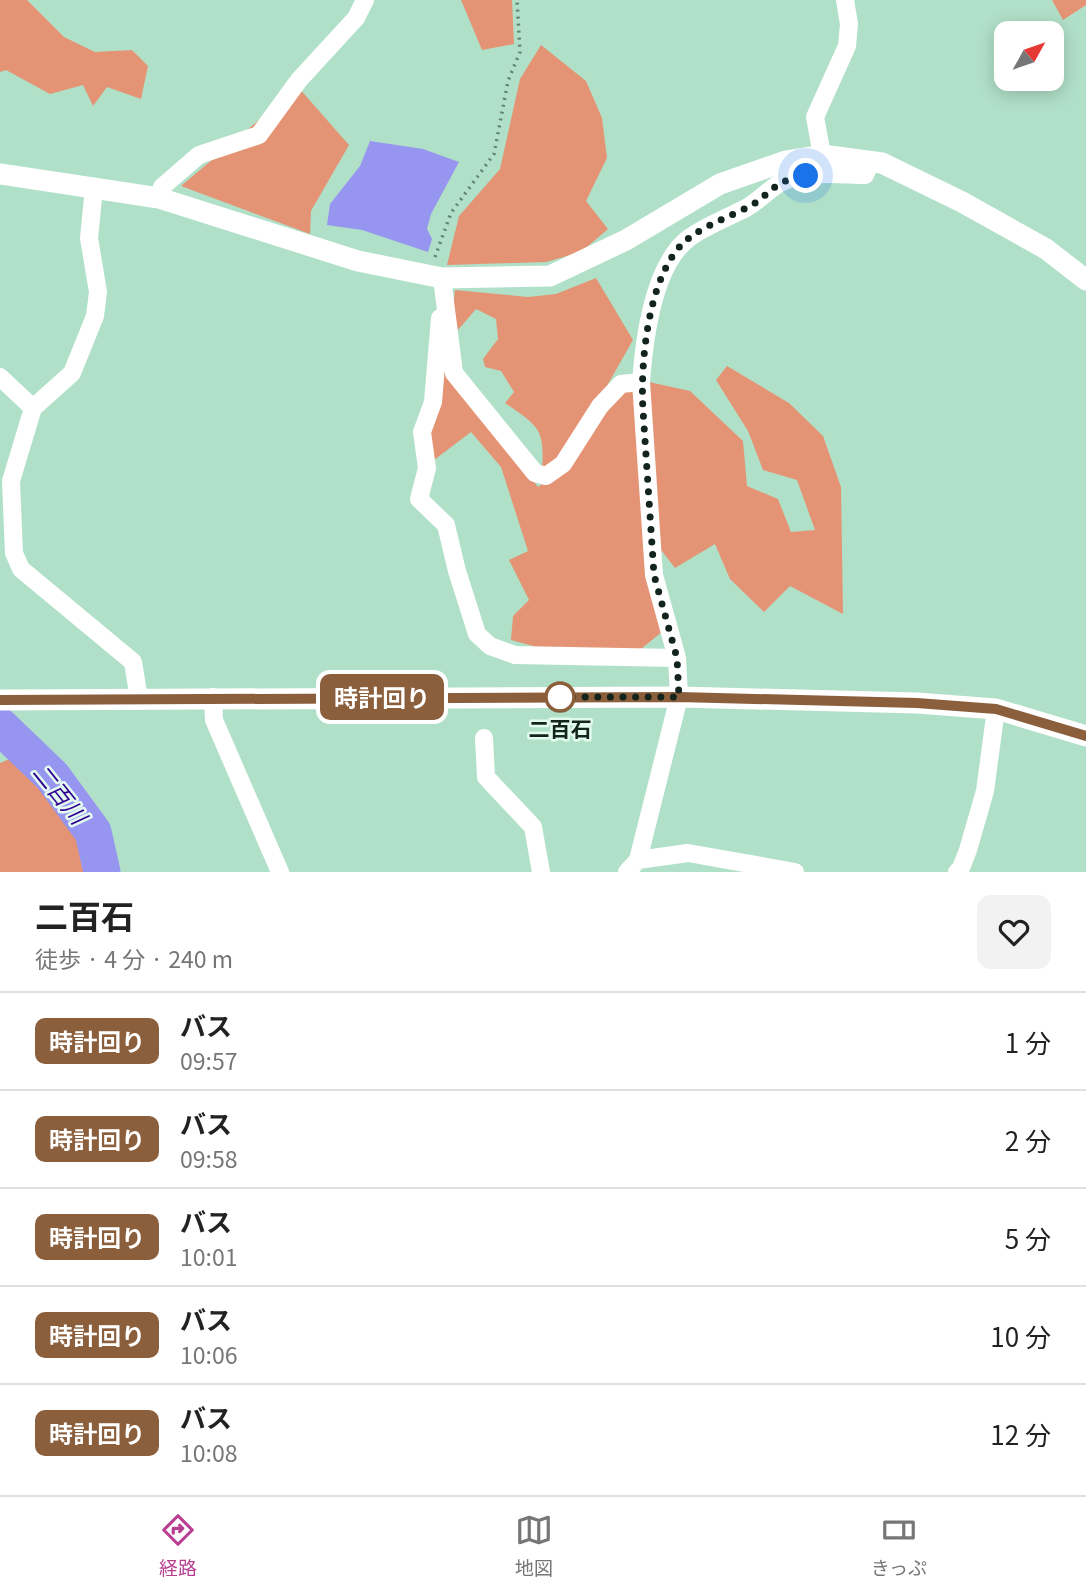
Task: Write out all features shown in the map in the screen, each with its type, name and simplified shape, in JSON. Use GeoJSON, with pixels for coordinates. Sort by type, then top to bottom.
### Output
{"type":"FeatureCollection","features":[{"type":"Feature","properties":{"kind":"street"},"geometry":{"type":"LineString","coordinates":[[159,198],[162,187],[199,155],[259,135],[299,80],[356,18],[365,0]]}},
{"type":"Feature","properties":{"kind":"street"},"geometry":{"type":"LineString","coordinates":[[821,155],[815,117],[847,46],[849,24],[845,0]]}},
{"type":"Feature","properties":{"kind":"street"},"geometry":{"type":"LineString","coordinates":[[0,174],[159,198],[358,261],[442,278],[550,276],[626,240],[720,184],[786,161],[821,155],[883,163],[962,202],[1046,249],[1086,280]]}},
{"type":"Feature","properties":{"kind":"street"},"geometry":{"type":"LineString","coordinates":[[795,872],[688,853],[632,866],[679,697],[677,658],[654,575],[641,382],[643,355],[653,298],[672,257],[688,239],[758,202],[782,183],[806,176],[865,175],[871,162]]}},
{"type":"Feature","properties":{"kind":"street"},"geometry":{"type":"LineString","coordinates":[[94,188],[89,238],[98,292],[95,316],[72,373],[33,408],[11,481],[14,553],[21,569],[133,662],[139,699]]}},
{"type":"Feature","properties":{"kind":"street"},"geometry":{"type":"LineString","coordinates":[[442,278],[454,373],[535,473],[546,476],[563,464],[600,406],[621,384],[641,382]]}},
{"type":"Feature","properties":{"kind":"street"},"geometry":{"type":"LineString","coordinates":[[446,311],[439,319],[433,402],[422,432],[427,468],[419,499],[446,525],[477,635],[491,646],[515,655],[677,658]]}},
{"type":"Feature","properties":{"kind":"street"},"geometry":{"type":"LineString","coordinates":[[0,377],[33,408]]}},
{"type":"Feature","properties":{"kind":"street"},"geometry":{"type":"LineString","coordinates":[[213,697],[214,720],[280,872]]}},
{"type":"Feature","properties":{"kind":"street"},"geometry":{"type":"LineString","coordinates":[[0,700],[679,697],[917,703],[996,709],[1086,736]]}},
{"type":"Feature","properties":{"kind":"street"},"geometry":{"type":"LineString","coordinates":[[957,872],[968,850],[985,791],[996,709]]}},
{"type":"Feature","properties":{"kind":"street"},"geometry":{"type":"LineString","coordinates":[[485,738],[486,777],[533,827],[541,872]]}},
{"type":"Feature","properties":{"kind":"path"},"geometry":{"type":"LineString","coordinates":[[442,278],[433,262],[451,213],[494,154],[508,81],[520,52],[517,0]]}},
{"type":"Feature","properties":{"kind":"shaded area"},"geometry":{"type":"Polygon","coordinates":[[[0,0],[27,0],[64,37],[95,52],[132,50],[148,66],[141,99],[107,87],[93,106],[83,85],[50,94],[6,70],[0,72],[0,0]]]}},
{"type":"Feature","properties":{"kind":"shaded area"},"geometry":{"type":"Polygon","coordinates":[[[461,0],[512,0],[514,44],[482,50],[461,0]]]}},
{"type":"Feature","properties":{"kind":"shaded area"},"geometry":{"type":"Polygon","coordinates":[[[1052,0],[1086,0],[1086,5],[1063,20],[1052,0]]]}},
{"type":"Feature","properties":{"kind":"shaded area"},"geometry":{"type":"Polygon","coordinates":[[[541,45],[586,81],[602,118],[607,158],[586,201],[608,229],[581,252],[546,262],[447,265],[459,216],[500,169],[520,79],[541,45]]]}},
{"type":"Feature","properties":{"kind":"shaded area"},"geometry":{"type":"Polygon","coordinates":[[[298,87],[349,145],[311,211],[310,234],[181,186],[298,87]]]}},
{"type":"Feature","properties":{"kind":"shaded area"},"geometry":{"type":"Polygon","coordinates":[[[370,141],[423,149],[459,162],[431,214],[427,229],[432,239],[428,252],[362,230],[327,225],[330,204],[360,166],[370,141]]]}},
{"type":"Feature","properties":{"kind":"shaded area"},"geometry":{"type":"Polygon","coordinates":[[[596,278],[633,340],[559,463],[542,470],[542,445],[537,429],[505,403],[514,392],[501,371],[485,367],[483,359],[498,339],[496,319],[476,309],[458,330],[453,309],[455,290],[528,297],[556,294],[596,278]]]}},
{"type":"Feature","properties":{"kind":"shaded area"},"geometry":{"type":"Polygon","coordinates":[[[442,361],[450,378],[538,487],[565,467],[596,419],[614,397],[638,386],[663,631],[641,649],[544,649],[511,640],[513,616],[529,600],[509,560],[528,551],[501,467],[471,432],[434,460],[427,432],[442,361]]]}},
{"type":"Feature","properties":{"kind":"shaded area"},"geometry":{"type":"Polygon","coordinates":[[[727,366],[789,403],[823,436],[841,487],[843,614],[790,586],[764,612],[730,579],[715,544],[675,568],[658,546],[649,382],[690,391],[743,441],[747,486],[778,499],[791,532],[815,530],[797,480],[763,470],[748,431],[716,380],[727,366]]]}},
{"type":"Feature","properties":{"kind":"shaded area"},"geometry":{"type":"Polygon","coordinates":[[[27,752],[75,811],[100,872],[0,872],[0,763],[27,752]]]}},
{"type":"Feature","properties":{"kind":"waterway","name":"二百川"},"geometry":{"type":"LineString","coordinates":[[0,726],[52,776],[93,832],[102,872]]}},
{"type":"Feature","properties":{"kind":"bus line","name":"時計回り"},"geometry":{"type":"LineString","coordinates":[[0,700],[180,697],[679,697],[917,703],[996,709],[1086,736]]}},
{"type":"Feature","properties":{"kind":"place","name":"二百石"},"geometry":{"type":"Point","coordinates":[560,697]}},
{"type":"Feature","properties":{"kind":"route"},"geometry":{"type":"LineString","coordinates":[[560,697],[679,697],[677,658],[654,575],[641,382],[653,298],[672,257],[688,239],[758,202],[782,183],[806,176]]}}]}
